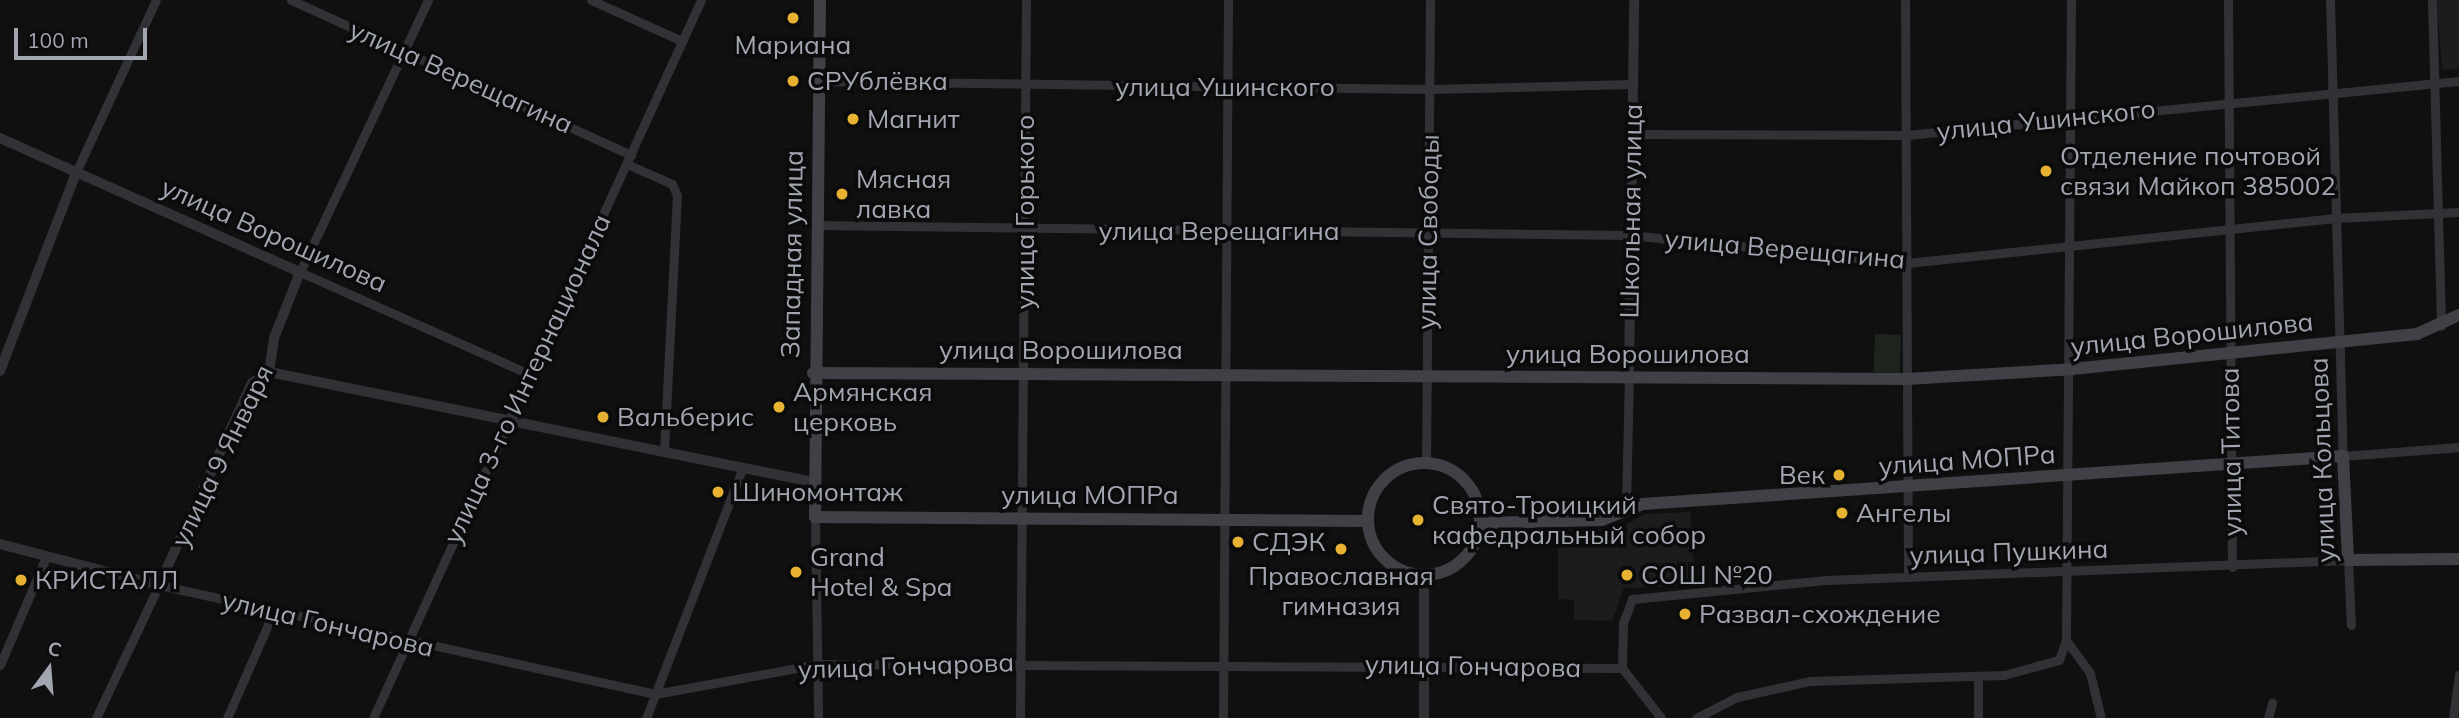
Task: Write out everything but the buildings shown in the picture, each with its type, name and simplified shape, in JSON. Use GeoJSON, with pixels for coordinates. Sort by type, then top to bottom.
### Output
{"type":"FeatureCollection","features":[{"type":"Feature","properties":{"kind":"main road","name":"Западная улица"},"geometry":{"type":"LineString","coordinates":[[815,517],[813,373],[820,0]]}},
{"type":"Feature","properties":{"kind":"main road"},"geometry":{"type":"LineString","coordinates":[[2441,328],[2459,315]]}},
{"type":"Feature","properties":{"kind":"main road","name":"улица Ворошилова"},"geometry":{"type":"LineString","coordinates":[[813,373],[1427,377],[1629,373],[1906,379],[2072,369],[2230,354],[2441,328]]}},
{"type":"Feature","properties":{"kind":"main road","name":"улица МОПРа"},"geometry":{"type":"LineString","coordinates":[[1483,523],[1602,520],[1626,506],[2343,456]]}},
{"type":"Feature","properties":{"kind":"main road","name":"улица Кольцова"},"geometry":{"type":"LineString","coordinates":[[2343,456],[2348,561]]}},
{"type":"Feature","properties":{"kind":"main road"},"geometry":{"type":"LineString","coordinates":[[1426,464],[1463,481],[1481,505],[1483,523],[1471,552],[1441,572],[1424,574],[1378,550],[1365,521],[1380,483],[1398,470],[1426,464]]}},
{"type":"Feature","properties":{"kind":"main road","name":"улица МОПРа"},"geometry":{"type":"LineString","coordinates":[[815,517],[1365,521]]}},
{"type":"Feature","properties":{"kind":"main road","name":"улица Пушкина"},"geometry":{"type":"LineString","coordinates":[[2348,561],[2459,559]]}},
{"type":"Feature","properties":{"kind":"street"},"geometry":{"type":"LineString","coordinates":[[0,371],[2,358],[76,170],[156,0]]}},
{"type":"Feature","properties":{"kind":"street","name":"улица Верещагина"},"geometry":{"type":"LineString","coordinates":[[292,0],[629,159],[677,192],[664,451]]}},
{"type":"Feature","properties":{"kind":"street","name":"улица 9 Января"},"geometry":{"type":"LineString","coordinates":[[96,718],[252,383],[269,372],[274,338],[300,272],[428,0]]}},
{"type":"Feature","properties":{"kind":"street"},"geometry":{"type":"LineString","coordinates":[[591,0],[682,41]]}},
{"type":"Feature","properties":{"kind":"street","name":"улица 3-го Интернационала"},"geometry":{"type":"LineString","coordinates":[[373,718],[404,643],[701,0]]}},
{"type":"Feature","properties":{"kind":"street","name":"улица Горького"},"geometry":{"type":"LineString","coordinates":[[1020,718],[1026,0]]}},
{"type":"Feature","properties":{"kind":"street"},"geometry":{"type":"LineString","coordinates":[[1223,718],[1220,519],[1228,0]]}},
{"type":"Feature","properties":{"kind":"street","name":"улица Свободы"},"geometry":{"type":"LineString","coordinates":[[1426,464],[1430,0]]}},
{"type":"Feature","properties":{"kind":"street","name":"Школьная улица"},"geometry":{"type":"LineString","coordinates":[[1626,506],[1634,0]]}},
{"type":"Feature","properties":{"kind":"street"},"geometry":{"type":"LineString","coordinates":[[1905,0],[1908,577]]}},
{"type":"Feature","properties":{"kind":"street"},"geometry":{"type":"LineString","coordinates":[[1696,718],[1737,698],[1810,681],[1978,678],[2059,660],[2066,640],[2072,369],[2071,0]]}},
{"type":"Feature","properties":{"kind":"street","name":"улица Титова"},"geometry":{"type":"LineString","coordinates":[[2228,0],[2231,100],[2232,567]]}},
{"type":"Feature","properties":{"kind":"street","name":"улица Кольцова"},"geometry":{"type":"LineString","coordinates":[[2330,0],[2343,456]]}},
{"type":"Feature","properties":{"kind":"street"},"geometry":{"type":"LineString","coordinates":[[2432,0],[2435,213],[2441,328]]}},
{"type":"Feature","properties":{"kind":"street","name":"улица Ушинского"},"geometry":{"type":"LineString","coordinates":[[818,81],[1026,86],[1431,89],[1632,84]]}},
{"type":"Feature","properties":{"kind":"street","name":"улица Ушинского"},"geometry":{"type":"LineString","coordinates":[[1632,134],[1907,135],[2231,100],[2459,82]]}},
{"type":"Feature","properties":{"kind":"street","name":"улица Ворошилова"},"geometry":{"type":"LineString","coordinates":[[0,138],[529,374]]}},
{"type":"Feature","properties":{"kind":"street","name":"улица Верещагина"},"geometry":{"type":"LineString","coordinates":[[816,225],[1226,232],[1630,234],[1907,263],[2072,249],[2336,218],[2459,212]]}},
{"type":"Feature","properties":{"kind":"street"},"geometry":{"type":"LineString","coordinates":[[269,372],[813,482]]}},
{"type":"Feature","properties":{"kind":"street","name":"улица МОПРа"},"geometry":{"type":"LineString","coordinates":[[2343,456],[2459,447]]}},
{"type":"Feature","properties":{"kind":"street"},"geometry":{"type":"LineString","coordinates":[[646,718],[743,467]]}},
{"type":"Feature","properties":{"kind":"street","name":"Западная улица"},"geometry":{"type":"LineString","coordinates":[[815,517],[818,718]]}},
{"type":"Feature","properties":{"kind":"street","name":"улица Гончарова"},"geometry":{"type":"LineString","coordinates":[[0,544],[273,613],[404,643],[655,694],[818,664],[1022,661],[1622,668]]}},
{"type":"Feature","properties":{"kind":"street"},"geometry":{"type":"LineString","coordinates":[[0,665],[46,557]]}},
{"type":"Feature","properties":{"kind":"street","name":"улица Кольцова"},"geometry":{"type":"LineString","coordinates":[[2348,561],[2351,625]]}},
{"type":"Feature","properties":{"kind":"street","name":"улица Пушкина"},"geometry":{"type":"LineString","coordinates":[[1622,668],[1626,610],[1646,594],[1908,577],[2067,575],[2348,561]]}},
{"type":"Feature","properties":{"kind":"street"},"geometry":{"type":"LineString","coordinates":[[1424,574],[1424,718]]}},
{"type":"Feature","properties":{"kind":"street"},"geometry":{"type":"LineString","coordinates":[[227,718],[273,613]]}},
{"type":"Feature","properties":{"kind":"street"},"geometry":{"type":"LineString","coordinates":[[2066,640],[2090,673],[2101,718]]}},
{"type":"Feature","properties":{"kind":"street"},"geometry":{"type":"LineString","coordinates":[[1622,668],[1661,718]]}},
{"type":"Feature","properties":{"kind":"street"},"geometry":{"type":"LineString","coordinates":[[2453,718],[2459,674]]}},
{"type":"Feature","properties":{"kind":"street"},"geometry":{"type":"LineString","coordinates":[[1978,678],[1978,718]]}},
{"type":"Feature","properties":{"kind":"street"},"geometry":{"type":"LineString","coordinates":[[2268,718],[2272,703]]}},
{"type":"Feature","properties":{"kind":"shaded area"},"geometry":{"type":"Polygon","coordinates":[[[2437,0],[2459,0],[2459,69],[2442,70],[2437,0]]]}},
{"type":"Feature","properties":{"kind":"shaded area"},"geometry":{"type":"Polygon","coordinates":[[[1875,334],[1901,335],[1900,373],[1874,372],[1875,334]]]}},
{"type":"Feature","properties":{"kind":"shaded area","name":"СОШ №20"},"geometry":{"type":"Polygon","coordinates":[[[1690,512],[1696,586],[1624,588],[1612,621],[1574,620],[1574,600],[1558,599],[1558,536],[1611,533],[1645,514],[1690,512]]]}},
{"type":"Feature","properties":{"kind":"place","name":"Мариана"},"geometry":{"type":"Point","coordinates":[793,18]}},
{"type":"Feature","properties":{"kind":"place","name":"СРУблёвка"},"geometry":{"type":"Point","coordinates":[793,81]}},
{"type":"Feature","properties":{"kind":"place","name":"Магнит"},"geometry":{"type":"Point","coordinates":[853,119]}},
{"type":"Feature","properties":{"kind":"place","name":"Отделение почтовой связи Майкоп 385002"},"geometry":{"type":"Point","coordinates":[2046,171]}},
{"type":"Feature","properties":{"kind":"place","name":"Мясная лавка"},"geometry":{"type":"Point","coordinates":[842,194]}},
{"type":"Feature","properties":{"kind":"place","name":"Армянская церковь"},"geometry":{"type":"Point","coordinates":[779,407]}},
{"type":"Feature","properties":{"kind":"place","name":"Вальберис"},"geometry":{"type":"Point","coordinates":[603,417]}},
{"type":"Feature","properties":{"kind":"place","name":"Век"},"geometry":{"type":"Point","coordinates":[1839,475]}},
{"type":"Feature","properties":{"kind":"place","name":"Шиномонтаж"},"geometry":{"type":"Point","coordinates":[718,492]}},
{"type":"Feature","properties":{"kind":"place","name":"Ангелы"},"geometry":{"type":"Point","coordinates":[1842,513]}},
{"type":"Feature","properties":{"kind":"place","name":"Свято-Троицкий кафедральный собор"},"geometry":{"type":"Point","coordinates":[1418,520]}},
{"type":"Feature","properties":{"kind":"place","name":"СДЭК"},"geometry":{"type":"Point","coordinates":[1238,542]}},
{"type":"Feature","properties":{"kind":"place","name":"Православная гимназия"},"geometry":{"type":"Point","coordinates":[1341,549]}},
{"type":"Feature","properties":{"kind":"place","name":"Grand Hotel & Spa"},"geometry":{"type":"Point","coordinates":[796,572]}},
{"type":"Feature","properties":{"kind":"place","name":"СОШ №20"},"geometry":{"type":"Point","coordinates":[1627,575]}},
{"type":"Feature","properties":{"kind":"place","name":"КРИСТАЛЛ"},"geometry":{"type":"Point","coordinates":[21,580]}},
{"type":"Feature","properties":{"kind":"place","name":"Развал-схождение"},"geometry":{"type":"Point","coordinates":[1685,614]}}]}
